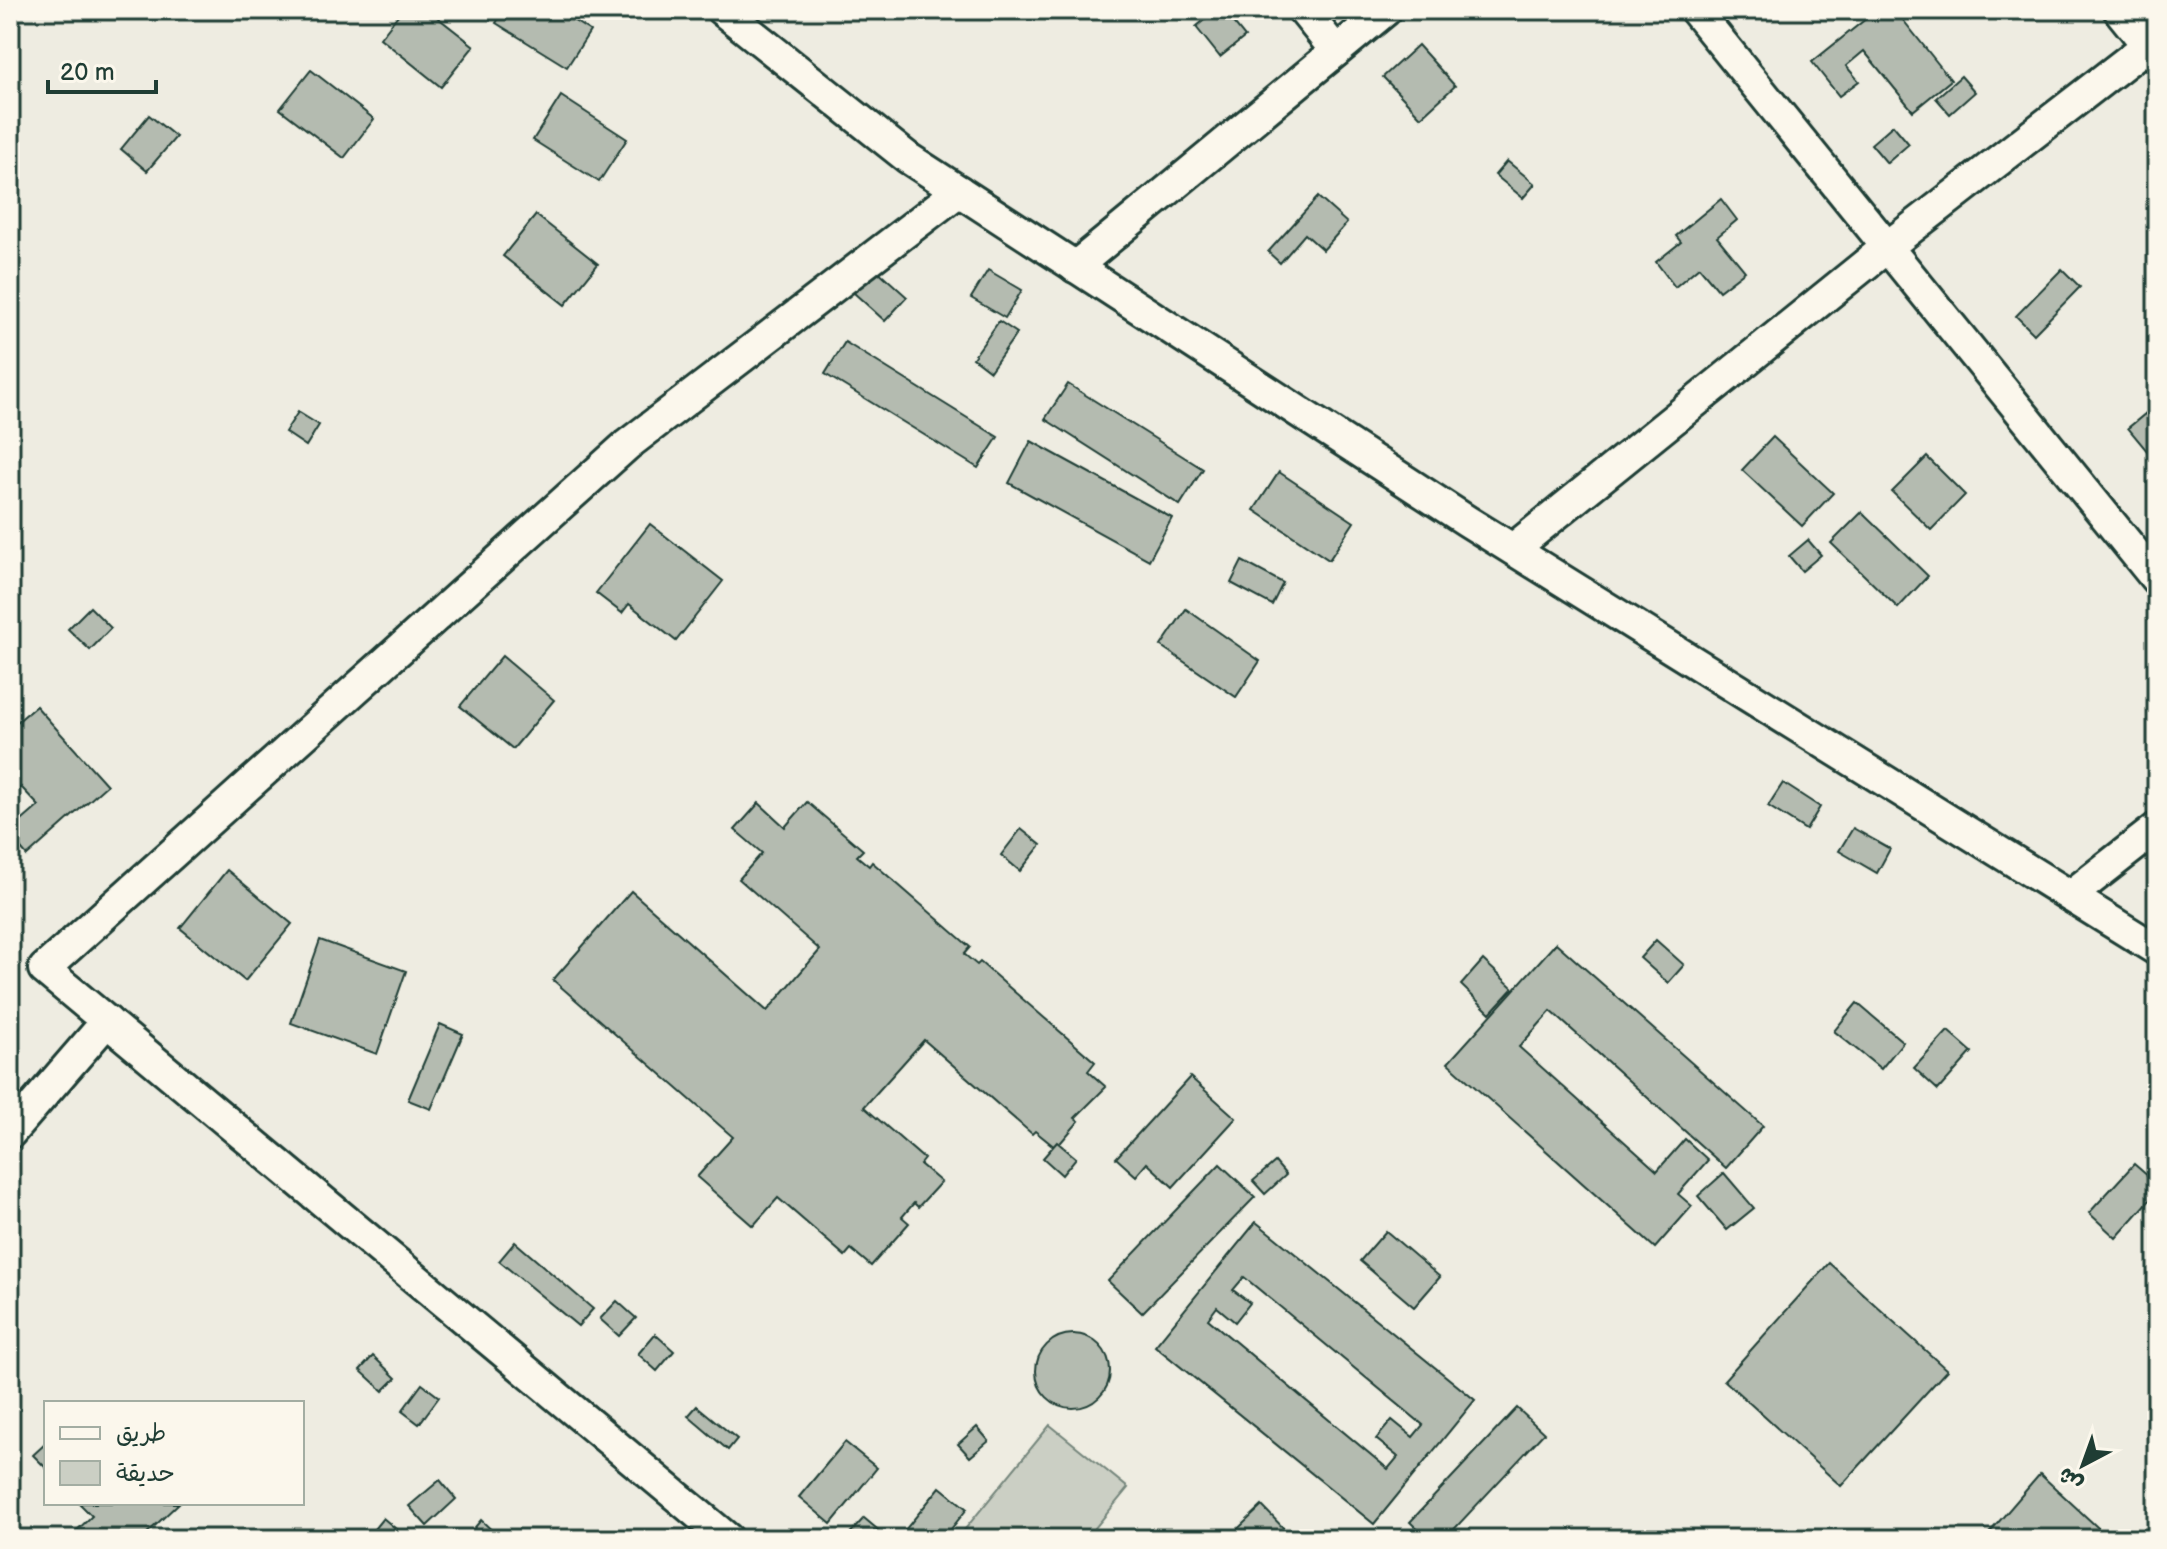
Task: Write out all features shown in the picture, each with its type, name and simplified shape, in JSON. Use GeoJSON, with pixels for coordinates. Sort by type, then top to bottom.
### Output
{"type":"FeatureCollection","features":[{"type":"Feature","properties":{"kind":"street"},"geometry":{"type":"LineString","coordinates":[[722,10],[908,158],[1513,549],[2157,950]]}},
{"type":"Feature","properties":{"kind":"street"},"geometry":{"type":"LineString","coordinates":[[1303,10],[1336,51]]}},
{"type":"Feature","properties":{"kind":"street"},"geometry":{"type":"LineString","coordinates":[[1075,267],[1386,10]]}},
{"type":"Feature","properties":{"kind":"street"},"geometry":{"type":"LineString","coordinates":[[1695,10],[2157,580]]}},
{"type":"Feature","properties":{"kind":"street"},"geometry":{"type":"LineString","coordinates":[[1513,549],[1887,247],[2154,47],[2119,10]]}},
{"type":"Feature","properties":{"kind":"street"},"geometry":{"type":"LineString","coordinates":[[728,1539],[44,969],[627,445],[959,191]]}},
{"type":"Feature","properties":{"kind":"street"},"geometry":{"type":"LineString","coordinates":[[2070,896],[2157,828]]}},
{"type":"Feature","properties":{"kind":"street"},"geometry":{"type":"LineString","coordinates":[[10,1133],[107,1021]]}},
{"type":"Feature","properties":{"kind":"green space"},"geometry":{"type":"Polygon","coordinates":[[[1050,1425],[1128,1488],[1086,1539],[957,1539],[1050,1425]]]}},
{"type":"Feature","properties":{"kind":"building"},"geometry":{"type":"Polygon","coordinates":[[[402,10],[428,10],[474,46],[441,87],[380,38],[402,10]]]}},
{"type":"Feature","properties":{"kind":"building"},"geometry":{"type":"Polygon","coordinates":[[[504,10],[557,10],[590,31],[567,67],[496,23],[504,10]]]}},
{"type":"Feature","properties":{"kind":"building"},"geometry":{"type":"Polygon","coordinates":[[[1216,10],[1223,10],[1245,37],[1220,57],[1196,27],[1216,10]]]}},
{"type":"Feature","properties":{"kind":"building"},"geometry":{"type":"Polygon","coordinates":[[[1877,10],[1895,10],[1951,80],[1913,111],[1864,51],[1846,66],[1859,81],[1839,96],[1812,62],[1877,10]]]}},
{"type":"Feature","properties":{"kind":"building"},"geometry":{"type":"Polygon","coordinates":[[[1418,45],[1455,86],[1421,117],[1383,77],[1418,45]]]}},
{"type":"Feature","properties":{"kind":"building"},"geometry":{"type":"Polygon","coordinates":[[[311,70],[374,119],[344,158],[280,109],[311,70]]]}},
{"type":"Feature","properties":{"kind":"building"},"geometry":{"type":"Polygon","coordinates":[[[1961,76],[1975,92],[1950,114],[1936,98],[1961,76]]]}},
{"type":"Feature","properties":{"kind":"building"},"geometry":{"type":"Polygon","coordinates":[[[561,96],[627,139],[599,182],[533,140],[561,96]]]}},
{"type":"Feature","properties":{"kind":"building"},"geometry":{"type":"Polygon","coordinates":[[[149,115],[176,137],[147,171],[121,149],[149,115]]]}},
{"type":"Feature","properties":{"kind":"building"},"geometry":{"type":"Polygon","coordinates":[[[1893,125],[1909,144],[1887,163],[1871,144],[1893,125]]]}},
{"type":"Feature","properties":{"kind":"building"},"geometry":{"type":"Polygon","coordinates":[[[1507,161],[1535,184],[1523,198],[1495,175],[1507,161]]]}},
{"type":"Feature","properties":{"kind":"building"},"geometry":{"type":"Polygon","coordinates":[[[1318,197],[1347,223],[1323,250],[1305,234],[1280,263],[1268,252],[1318,197]]]}},
{"type":"Feature","properties":{"kind":"building"},"geometry":{"type":"Polygon","coordinates":[[[1721,199],[1737,220],[1717,237],[1745,271],[1719,291],[1699,267],[1675,287],[1656,262],[1681,242],[1676,236],[1721,199]]]}},
{"type":"Feature","properties":{"kind":"building"},"geometry":{"type":"Polygon","coordinates":[[[536,215],[598,264],[565,305],[503,256],[536,215]]]}},
{"type":"Feature","properties":{"kind":"building"},"geometry":{"type":"Polygon","coordinates":[[[855,250],[907,297],[885,321],[833,274],[855,250]]]}},
{"type":"Feature","properties":{"kind":"building"},"geometry":{"type":"Polygon","coordinates":[[[2062,269],[2080,287],[2034,334],[2016,316],[2062,269]]]}},
{"type":"Feature","properties":{"kind":"building"},"geometry":{"type":"Polygon","coordinates":[[[988,270],[1022,290],[1005,318],[971,298],[988,270]]]}},
{"type":"Feature","properties":{"kind":"building"},"geometry":{"type":"Polygon","coordinates":[[[999,321],[1017,333],[990,371],[973,358],[999,321]]]}},
{"type":"Feature","properties":{"kind":"building"},"geometry":{"type":"Polygon","coordinates":[[[845,342],[998,437],[978,468],[825,374],[845,342]]]}},
{"type":"Feature","properties":{"kind":"building"},"geometry":{"type":"Polygon","coordinates":[[[1068,384],[1203,469],[1180,505],[1045,419],[1068,384]]]}},
{"type":"Feature","properties":{"kind":"building"},"geometry":{"type":"Polygon","coordinates":[[[2157,404],[2157,463],[2128,428],[2157,404]]]}},
{"type":"Feature","properties":{"kind":"building"},"geometry":{"type":"Polygon","coordinates":[[[298,412],[319,425],[306,446],[285,432],[298,412]]]}},
{"type":"Feature","properties":{"kind":"building"},"geometry":{"type":"Polygon","coordinates":[[[1773,437],[1833,493],[1802,526],[1742,470],[1773,437]]]}},
{"type":"Feature","properties":{"kind":"building"},"geometry":{"type":"Polygon","coordinates":[[[1031,441],[1172,518],[1149,560],[1009,483],[1031,441]]]}},
{"type":"Feature","properties":{"kind":"building"},"geometry":{"type":"Polygon","coordinates":[[[1927,457],[1965,495],[1931,530],[1892,492],[1927,457]]]}},
{"type":"Feature","properties":{"kind":"building"},"geometry":{"type":"Polygon","coordinates":[[[1279,472],[1354,522],[1329,560],[1254,510],[1279,472]]]}},
{"type":"Feature","properties":{"kind":"building"},"geometry":{"type":"Polygon","coordinates":[[[1862,512],[1928,576],[1898,608],[1831,543],[1862,512]]]}},
{"type":"Feature","properties":{"kind":"building"},"geometry":{"type":"Polygon","coordinates":[[[650,524],[723,581],[676,641],[629,604],[622,613],[596,593],[650,524]]]}},
{"type":"Feature","properties":{"kind":"building"},"geometry":{"type":"Polygon","coordinates":[[[1808,540],[1821,555],[1802,571],[1789,556],[1808,540]]]}},
{"type":"Feature","properties":{"kind":"building"},"geometry":{"type":"Polygon","coordinates":[[[1242,561],[1283,583],[1272,605],[1231,583],[1242,561]]]}},
{"type":"Feature","properties":{"kind":"building"},"geometry":{"type":"Polygon","coordinates":[[[90,607],[111,628],[90,650],[68,629],[90,607]]]}},
{"type":"Feature","properties":{"kind":"building"},"geometry":{"type":"Polygon","coordinates":[[[1186,609],[1260,661],[1236,697],[1161,646],[1186,609]]]}},
{"type":"Feature","properties":{"kind":"building"},"geometry":{"type":"Polygon","coordinates":[[[502,656],[554,700],[513,749],[460,706],[502,656]]]}},
{"type":"Feature","properties":{"kind":"building"},"geometry":{"type":"Polygon","coordinates":[[[36,706],[107,785],[27,856],[10,836],[10,831],[39,806],[21,787],[10,797],[10,728],[36,706]]]}},
{"type":"Feature","properties":{"kind":"building"},"geometry":{"type":"Polygon","coordinates":[[[1783,783],[1820,807],[1806,830],[1768,806],[1783,783]]]}},
{"type":"Feature","properties":{"kind":"building"},"geometry":{"type":"Polygon","coordinates":[[[807,802],[863,850],[857,856],[869,866],[872,862],[970,947],[964,954],[977,965],[980,962],[1095,1062],[1088,1071],[1106,1087],[1075,1118],[1079,1121],[1056,1148],[1035,1131],[1032,1134],[924,1040],[864,1107],[924,1159],[920,1164],[941,1182],[918,1207],[914,1203],[902,1217],[909,1223],[871,1266],[851,1249],[845,1256],[778,1198],[753,1226],[697,1177],[733,1137],[553,980],[631,891],[767,1011],[820,950],[739,879],[762,853],[735,830],[759,803],[785,827],[807,802]]]}},
{"type":"Feature","properties":{"kind":"building"},"geometry":{"type":"Polygon","coordinates":[[[1853,828],[1890,849],[1877,873],[1839,851],[1853,828]]]}},
{"type":"Feature","properties":{"kind":"building"},"geometry":{"type":"Polygon","coordinates":[[[1021,829],[1041,845],[1020,871],[1001,855],[1021,829]]]}},
{"type":"Feature","properties":{"kind":"building"},"geometry":{"type":"Polygon","coordinates":[[[227,870],[292,924],[245,981],[180,928],[227,870]]]}},
{"type":"Feature","properties":{"kind":"building"},"geometry":{"type":"Polygon","coordinates":[[[320,940],[406,971],[377,1054],[291,1023],[320,940]]]}},
{"type":"Feature","properties":{"kind":"building"},"geometry":{"type":"Polygon","coordinates":[[[1656,940],[1684,965],[1668,983],[1640,958],[1656,940]]]}},
{"type":"Feature","properties":{"kind":"building"},"geometry":{"type":"Polygon","coordinates":[[[1556,943],[1763,1126],[1726,1168],[1551,1011],[1519,1047],[1657,1171],[1685,1139],[1708,1160],[1678,1194],[1692,1206],[1655,1248],[1448,1063],[1556,943]]]}},
{"type":"Feature","properties":{"kind":"building"},"geometry":{"type":"Polygon","coordinates":[[[1483,960],[1513,988],[1490,1013],[1461,985],[1483,960]]]}},
{"type":"Feature","properties":{"kind":"building"},"geometry":{"type":"Polygon","coordinates":[[[1857,1003],[1903,1042],[1881,1069],[1834,1031],[1857,1003]]]}},
{"type":"Feature","properties":{"kind":"building"},"geometry":{"type":"Polygon","coordinates":[[[440,1024],[463,1034],[431,1109],[408,1100],[440,1024]]]}},
{"type":"Feature","properties":{"kind":"building"},"geometry":{"type":"Polygon","coordinates":[[[1948,1031],[1972,1052],[1938,1090],[1914,1068],[1948,1031]]]}},
{"type":"Feature","properties":{"kind":"building"},"geometry":{"type":"Polygon","coordinates":[[[1190,1077],[1236,1118],[1173,1187],[1147,1163],[1136,1176],[1116,1158],[1190,1077]]]}},
{"type":"Feature","properties":{"kind":"building"},"geometry":{"type":"Polygon","coordinates":[[[1057,1142],[1076,1158],[1062,1175],[1043,1158],[1057,1142]]]}},
{"type":"Feature","properties":{"kind":"building"},"geometry":{"type":"Polygon","coordinates":[[[1275,1162],[1286,1175],[1265,1194],[1253,1181],[1275,1162]]]}},
{"type":"Feature","properties":{"kind":"building"},"geometry":{"type":"Polygon","coordinates":[[[1220,1164],[1255,1197],[1142,1313],[1108,1281],[1220,1164]]]}},
{"type":"Feature","properties":{"kind":"building"},"geometry":{"type":"Polygon","coordinates":[[[2134,1164],[2157,1184],[2157,1192],[2116,1238],[2089,1213],[2134,1164]]]}},
{"type":"Feature","properties":{"kind":"building"},"geometry":{"type":"Polygon","coordinates":[[[1724,1173],[1754,1208],[1727,1230],[1698,1196],[1724,1173]]]}},
{"type":"Feature","properties":{"kind":"building"},"geometry":{"type":"Polygon","coordinates":[[[1256,1222],[1475,1400],[1374,1524],[1155,1346],[1256,1222]],[[1244,1277],[1233,1290],[1250,1303],[1235,1322],[1217,1307],[1208,1319],[1388,1469],[1398,1457],[1376,1439],[1392,1420],[1413,1437],[1423,1425],[1244,1277]]]}},
{"type":"Feature","properties":{"kind":"building"},"geometry":{"type":"Polygon","coordinates":[[[1386,1231],[1440,1277],[1414,1307],[1360,1261],[1386,1231]]]}},
{"type":"Feature","properties":{"kind":"building"},"geometry":{"type":"Polygon","coordinates":[[[515,1242],[593,1309],[578,1326],[499,1261],[515,1242]]]}},
{"type":"Feature","properties":{"kind":"building"},"geometry":{"type":"Polygon","coordinates":[[[1829,1263],[1947,1370],[1841,1486],[1724,1380],[1829,1263]]]}},
{"type":"Feature","properties":{"kind":"building"},"geometry":{"type":"Polygon","coordinates":[[[617,1301],[636,1318],[619,1336],[600,1319],[617,1301]]]}},
{"type":"Feature","properties":{"kind":"building"},"geometry":{"type":"Polygon","coordinates":[[[655,1334],[674,1351],[657,1371],[638,1354],[655,1334]]]}},
{"type":"Feature","properties":{"kind":"building"},"geometry":{"type":"Polygon","coordinates":[[[1073,1334],[1087,1337],[1099,1345],[1107,1357],[1110,1371],[1107,1385],[1099,1397],[1087,1405],[1073,1408],[1059,1405],[1047,1397],[1039,1385],[1036,1371],[1039,1357],[1047,1345],[1059,1337],[1073,1334]]]}},
{"type":"Feature","properties":{"kind":"building"},"geometry":{"type":"Polygon","coordinates":[[[373,1356],[396,1378],[383,1391],[360,1370],[373,1356]]]}},
{"type":"Feature","properties":{"kind":"building"},"geometry":{"type":"Polygon","coordinates":[[[422,1384],[439,1397],[419,1424],[402,1411],[422,1384]]]}},
{"type":"Feature","properties":{"kind":"building"},"geometry":{"type":"Polygon","coordinates":[[[697,1406],[737,1439],[728,1450],[688,1416],[697,1406]]]}},
{"type":"Feature","properties":{"kind":"building"},"geometry":{"type":"Polygon","coordinates":[[[1517,1408],[1544,1433],[1445,1539],[1428,1539],[1410,1522],[1517,1408]]]}},
{"type":"Feature","properties":{"kind":"building"},"geometry":{"type":"Polygon","coordinates":[[[977,1427],[989,1441],[970,1457],[958,1444],[977,1427]]]}},
{"type":"Feature","properties":{"kind":"building"},"geometry":{"type":"Polygon","coordinates":[[[845,1442],[877,1468],[831,1524],[799,1497],[845,1442]]]}},
{"type":"Feature","properties":{"kind":"building"},"geometry":{"type":"Polygon","coordinates":[[[44,1445],[44,1466],[33,1455],[44,1445]]]}},
{"type":"Feature","properties":{"kind":"building"},"geometry":{"type":"Polygon","coordinates":[[[2040,1474],[2110,1539],[1984,1539],[2040,1474]]]}},
{"type":"Feature","properties":{"kind":"building"},"geometry":{"type":"Polygon","coordinates":[[[440,1480],[456,1499],[427,1526],[409,1506],[440,1480]]]}},
{"type":"Feature","properties":{"kind":"building"},"geometry":{"type":"Polygon","coordinates":[[[940,1487],[967,1509],[943,1539],[917,1539],[905,1530],[940,1487]]]}},
{"type":"Feature","properties":{"kind":"building"},"geometry":{"type":"Polygon","coordinates":[[[81,1505],[177,1505],[141,1539],[108,1539],[104,1535],[100,1539],[76,1539],[72,1535],[92,1516],[81,1505]]]}},
{"type":"Feature","properties":{"kind":"building"},"geometry":{"type":"Polygon","coordinates":[[[1262,1506],[1294,1539],[1227,1539],[1262,1506]]]}},
{"type":"Feature","properties":{"kind":"building"},"geometry":{"type":"Polygon","coordinates":[[[383,1518],[408,1539],[366,1539],[383,1518]]]}},
{"type":"Feature","properties":{"kind":"building"},"geometry":{"type":"Polygon","coordinates":[[[864,1518],[889,1539],[845,1539],[864,1518]]]}},
{"type":"Feature","properties":{"kind":"building"},"geometry":{"type":"Polygon","coordinates":[[[481,1520],[501,1539],[465,1539],[481,1520]]]}}]}
